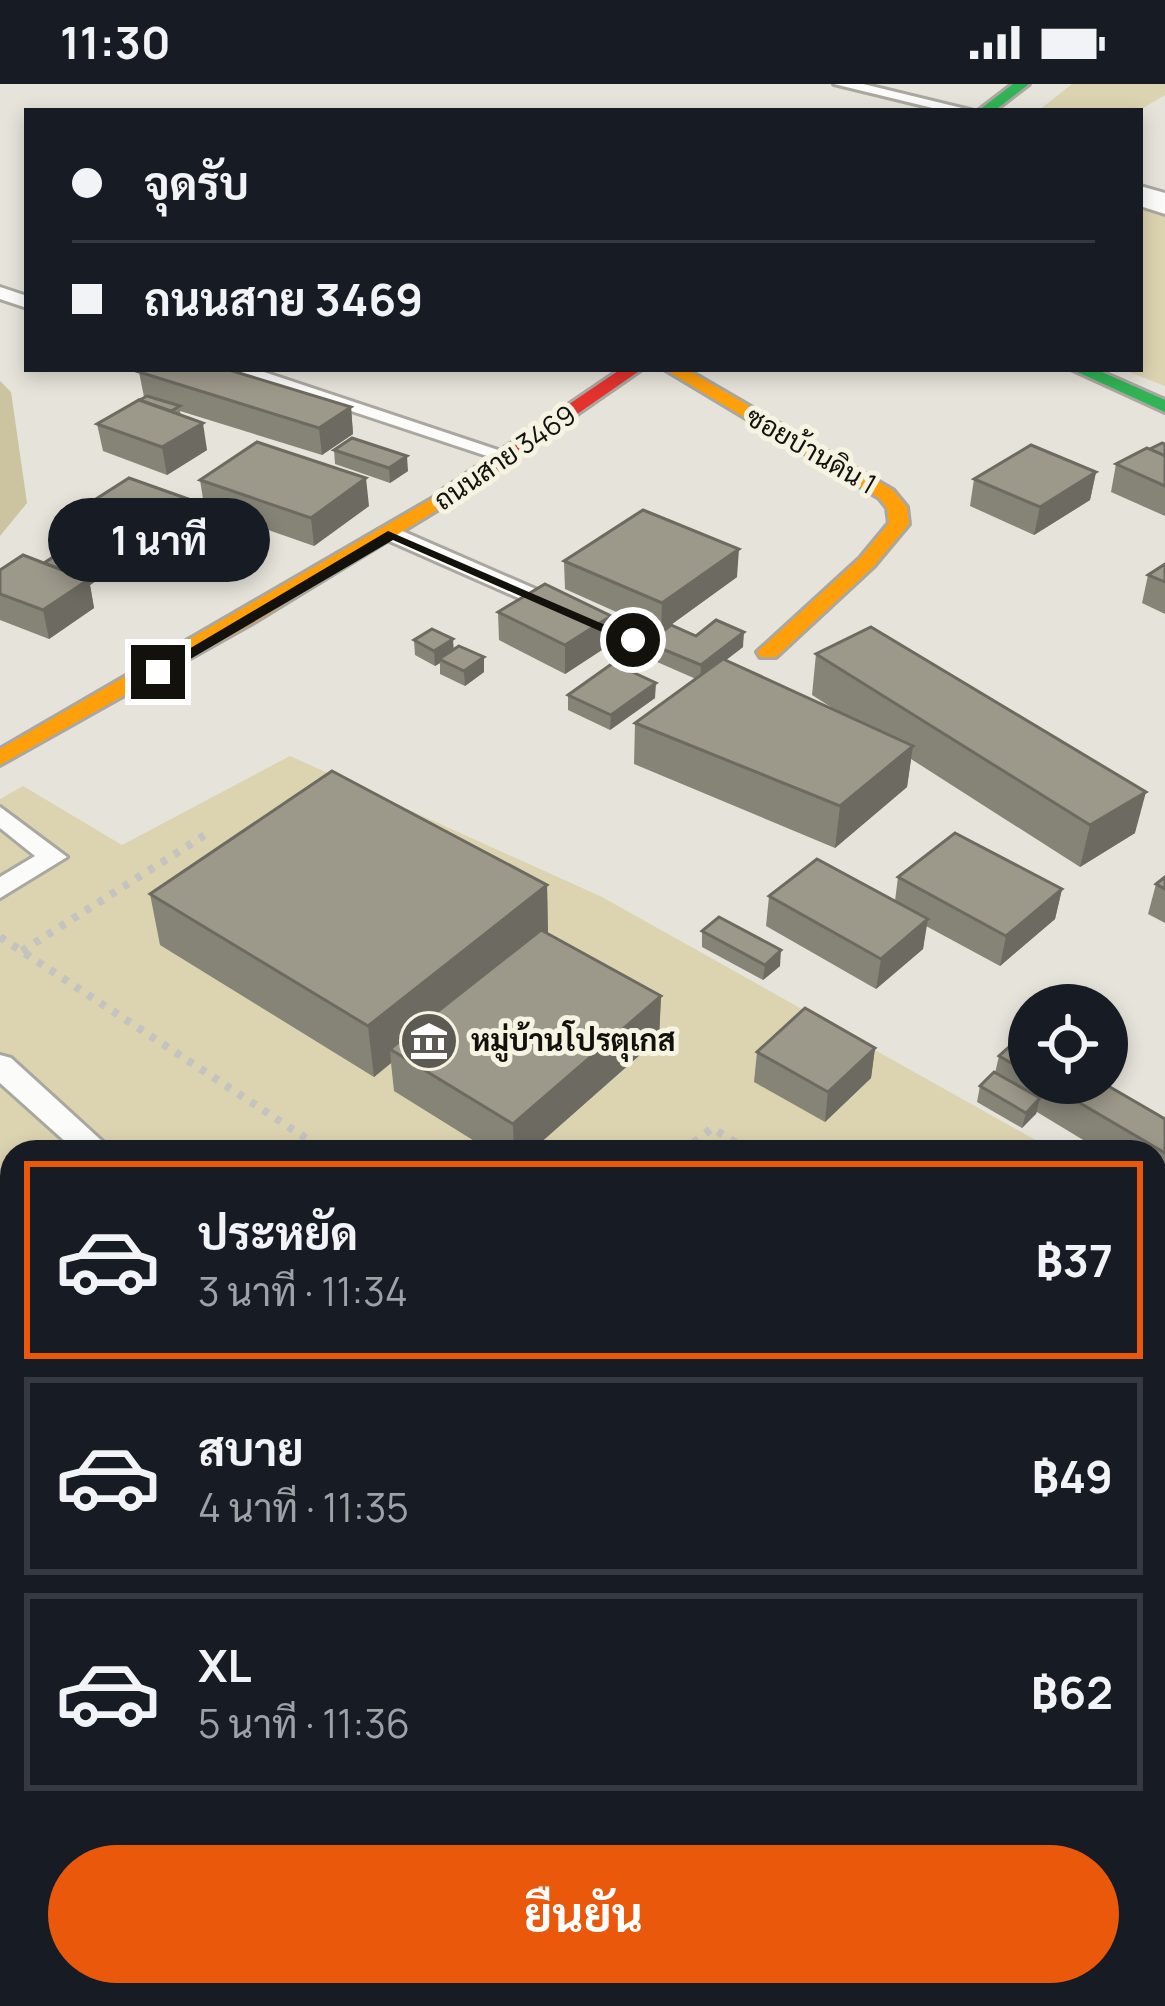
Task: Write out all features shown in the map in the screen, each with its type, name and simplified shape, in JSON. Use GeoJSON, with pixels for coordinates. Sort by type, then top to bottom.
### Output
{"type":"FeatureCollection","features":[{"type":"Feature","properties":{"kind":"street"},"geometry":{"type":"LineString","coordinates":[[989,108],[1022,84]]}},
{"type":"Feature","properties":{"kind":"street","name":"ถนนสาย 3469"},"geometry":{"type":"LineString","coordinates":[[0,758],[393,534],[629,372]]}},
{"type":"Feature","properties":{"kind":"street","name":"ซอยบ้านดิน 1"},"geometry":{"type":"LineString","coordinates":[[678,372],[886,494],[897,507],[899,524],[867,562],[768,652]]}},
{"type":"Feature","properties":{"kind":"street"},"geometry":{"type":"LineString","coordinates":[[1086,372],[1165,407]]}},
{"type":"Feature","properties":{"kind":"lane"},"geometry":{"type":"LineString","coordinates":[[842,84],[952,108]]}},
{"type":"Feature","properties":{"kind":"lane"},"geometry":{"type":"LineString","coordinates":[[244,372],[509,457]]}},
{"type":"Feature","properties":{"kind":"lane"},"geometry":{"type":"LineString","coordinates":[[393,534],[633,640]]}},
{"type":"Feature","properties":{"kind":"lane"},"geometry":{"type":"LineString","coordinates":[[0,815],[53,857],[0,889]]}},
{"type":"Feature","properties":{"kind":"lane"},"geometry":{"type":"LineString","coordinates":[[0,1066],[84,1140]]}},
{"type":"Feature","properties":{"kind":"path"},"geometry":{"type":"LineString","coordinates":[[22,952],[208,832]]}},
{"type":"Feature","properties":{"kind":"path"},"geometry":{"type":"LineString","coordinates":[[0,937],[309,1140]]}},
{"type":"Feature","properties":{"kind":"path"},"geometry":{"type":"LineString","coordinates":[[697,1140],[712,1128],[732,1140]]}},
{"type":"Feature","properties":{"kind":"shaded area"},"geometry":{"type":"Polygon","coordinates":[[[1072,84],[1165,84],[1165,95],[1143,108],[1042,108],[1072,84]]]}},
{"type":"Feature","properties":{"kind":"shaded area"},"geometry":{"type":"Polygon","coordinates":[[[1143,204],[1165,210],[1165,386],[1129,372],[1143,372],[1143,204]]]}},
{"type":"Feature","properties":{"kind":"shaded area"},"geometry":{"type":"Polygon","coordinates":[[[0,381],[11,392],[27,503],[0,536],[0,381]]]}},
{"type":"Feature","properties":{"kind":"shaded area","name":"หมู่บ้านโปรตุเกส"},"geometry":{"type":"Polygon","coordinates":[[[290,756],[602,897],[1036,1140],[0,1140],[0,799],[23,786],[122,845],[290,756]]]}},
{"type":"Feature","properties":{"kind":"building"},"geometry":{"type":"Polygon","coordinates":[[[139,372],[236,372],[351,407],[319,428],[139,372]]]}},
{"type":"Feature","properties":{"kind":"building"},"geometry":{"type":"Polygon","coordinates":[[[147,396],[180,406],[171,411],[139,400],[147,396]]]}},
{"type":"Feature","properties":{"kind":"building"},"geometry":{"type":"Polygon","coordinates":[[[139,400],[203,423],[162,447],[97,424],[139,400]]]}},
{"type":"Feature","properties":{"kind":"building"},"geometry":{"type":"Polygon","coordinates":[[[352,438],[407,456],[389,468],[334,450],[352,438]]]}},
{"type":"Feature","properties":{"kind":"building"},"geometry":{"type":"Polygon","coordinates":[[[257,442],[366,478],[311,518],[200,480],[257,442]]]}},
{"type":"Feature","properties":{"kind":"building"},"geometry":{"type":"Polygon","coordinates":[[[1162,443],[1165,456],[1150,449],[1162,443]]]}},
{"type":"Feature","properties":{"kind":"building"},"geometry":{"type":"Polygon","coordinates":[[[1031,445],[1096,472],[1040,507],[974,479],[1031,445]]]}},
{"type":"Feature","properties":{"kind":"building"},"geometry":{"type":"Polygon","coordinates":[[[1147,448],[1165,456],[1165,486],[1116,464],[1147,448]]]}},
{"type":"Feature","properties":{"kind":"building"},"geometry":{"type":"Polygon","coordinates":[[[129,478],[208,506],[154,542],[74,513],[129,478]]]}},
{"type":"Feature","properties":{"kind":"building"},"geometry":{"type":"Polygon","coordinates":[[[643,510],[739,549],[662,603],[564,561],[643,510]]]}},
{"type":"Feature","properties":{"kind":"building"},"geometry":{"type":"Polygon","coordinates":[[[81,539],[116,552],[78,576],[44,563],[81,539]]]}},
{"type":"Feature","properties":{"kind":"building"},"geometry":{"type":"Polygon","coordinates":[[[23,555],[88,580],[43,610],[0,594],[0,570],[23,555]]]}},
{"type":"Feature","properties":{"kind":"building"},"geometry":{"type":"Polygon","coordinates":[[[1165,564],[1165,582],[1148,575],[1165,564]]]}},
{"type":"Feature","properties":{"kind":"building"},"geometry":{"type":"Polygon","coordinates":[[[545,584],[611,616],[565,645],[498,612],[545,584]]]}},
{"type":"Feature","properties":{"kind":"building"},"geometry":{"type":"Polygon","coordinates":[[[716,620],[744,632],[701,665],[648,643],[671,625],[696,636],[716,620]]]}},
{"type":"Feature","properties":{"kind":"building"},"geometry":{"type":"Polygon","coordinates":[[[871,627],[1146,792],[1090,825],[816,654],[871,627]]]}},
{"type":"Feature","properties":{"kind":"building"},"geometry":{"type":"Polygon","coordinates":[[[432,629],[453,639],[434,651],[414,640],[432,629]]]}},
{"type":"Feature","properties":{"kind":"building"},"geometry":{"type":"Polygon","coordinates":[[[459,646],[484,657],[464,671],[439,659],[459,646]]]}},
{"type":"Feature","properties":{"kind":"building"},"geometry":{"type":"Polygon","coordinates":[[[723,659],[913,746],[840,806],[635,723],[723,659]]]}},
{"type":"Feature","properties":{"kind":"building"},"geometry":{"type":"Polygon","coordinates":[[[613,663],[656,683],[611,715],[568,695],[613,663]]]}},
{"type":"Feature","properties":{"kind":"building"},"geometry":{"type":"Polygon","coordinates":[[[332,771],[547,885],[368,1026],[150,894],[332,771]]]}},
{"type":"Feature","properties":{"kind":"building"},"geometry":{"type":"Polygon","coordinates":[[[955,833],[1062,889],[1006,936],[898,877],[955,833]]]}},
{"type":"Feature","properties":{"kind":"building"},"geometry":{"type":"Polygon","coordinates":[[[817,859],[928,919],[881,959],[769,896],[817,859]]]}},
{"type":"Feature","properties":{"kind":"building"},"geometry":{"type":"Polygon","coordinates":[[[719,917],[781,950],[765,965],[702,931],[719,917]]]}},
{"type":"Feature","properties":{"kind":"building"},"geometry":{"type":"Polygon","coordinates":[[[541,930],[661,996],[513,1124],[390,1049],[541,930]]]}},
{"type":"Feature","properties":{"kind":"building"},"geometry":{"type":"Polygon","coordinates":[[[805,1008],[875,1048],[828,1092],[757,1052],[805,1008]]]}},
{"type":"Feature","properties":{"kind":"building"},"geometry":{"type":"Polygon","coordinates":[[[994,1072],[1008,1080],[1008,1102],[980,1086],[994,1072]]]}},
{"type":"Feature","properties":{"kind":"building"},"geometry":{"type":"Polygon","coordinates":[[[1128,1098],[1165,1119],[1165,1140],[1143,1140],[1082,1104],[1128,1104],[1128,1098]]]}},
{"type":"Feature","properties":{"kind":"building"},"geometry":{"type":"Polygon","coordinates":[[[1011,1104],[1034,1104],[1026,1113],[1011,1104]]]}},
{"type":"Feature","properties":{"kind":"traffic: fast"},"geometry":{"type":"LineString","coordinates":[[989,108],[1022,84]]}},
{"type":"Feature","properties":{"kind":"traffic: fast"},"geometry":{"type":"LineString","coordinates":[[1087,372],[1165,407]]}},
{"type":"Feature","properties":{"kind":"traffic: slow"},"geometry":{"type":"LineString","coordinates":[[678,372],[886,494],[897,507],[899,524],[867,562],[768,652]]}},
{"type":"Feature","properties":{"kind":"traffic: slow"},"geometry":{"type":"LineString","coordinates":[[0,758],[244,620],[445,497]]}},
{"type":"Feature","properties":{"kind":"traffic: jam"},"geometry":{"type":"LineString","coordinates":[[445,497],[629,372]]}},
{"type":"Feature","properties":{"kind":"place","name":"หมู่บ้านโปรตุเกส"},"geometry":{"type":"Point","coordinates":[429,1041]}},
{"type":"Feature","properties":{"kind":"route"},"geometry":{"type":"LineString","coordinates":[[158,672],[393,534],[633,640]]}}]}
